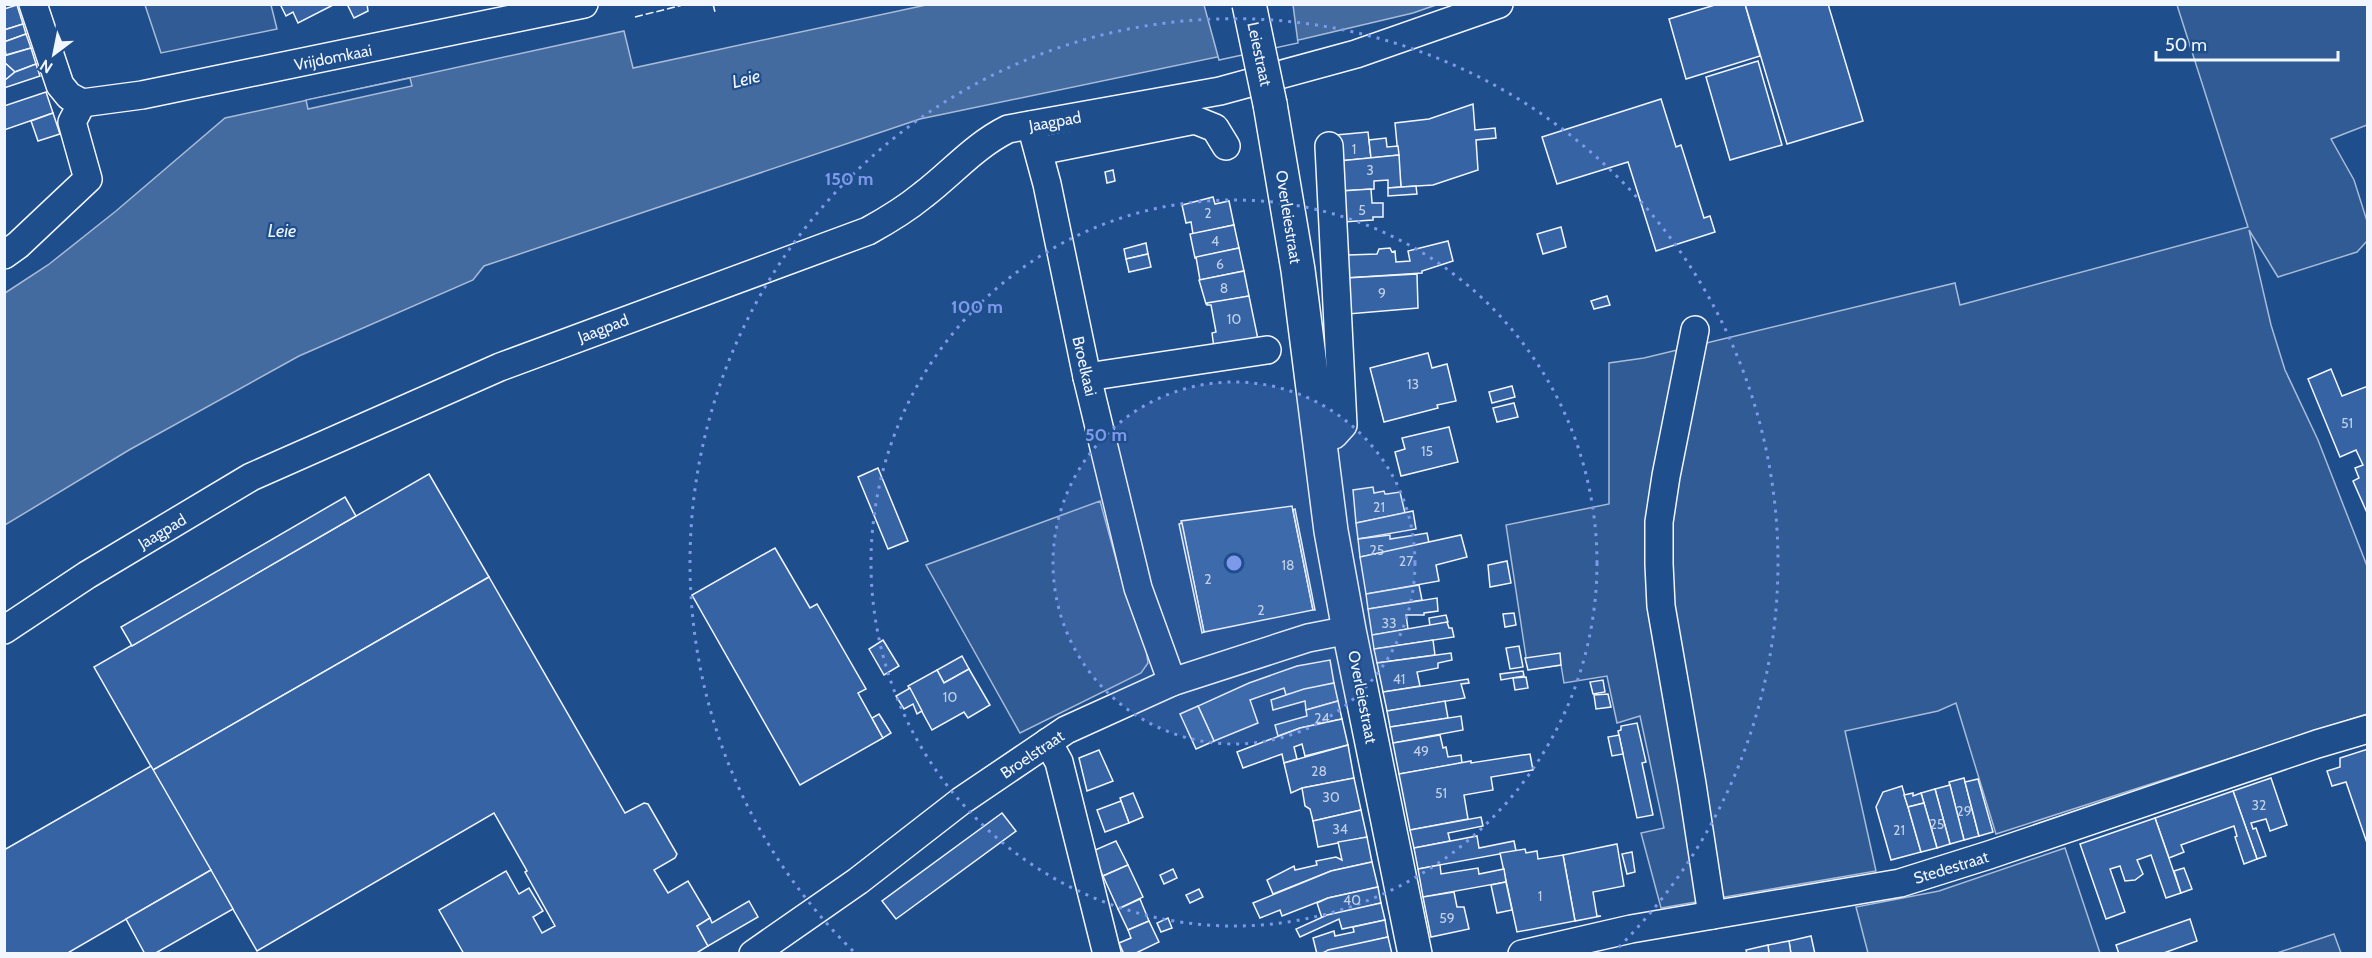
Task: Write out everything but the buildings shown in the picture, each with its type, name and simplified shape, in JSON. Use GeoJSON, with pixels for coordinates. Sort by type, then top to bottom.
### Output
{"type":"FeatureCollection","features":[{"type":"Feature","properties":{"kind":"main road","name":"Leiestraat"},"geometry":{"type":"LineString","coordinates":[[1249,4],[1270,104]]}},
{"type":"Feature","properties":{"kind":"main road","name":"Overleiestraat"},"geometry":{"type":"LineString","coordinates":[[1270,104],[1298,270],[1331,531],[1415,954]]}},
{"type":"Feature","properties":{"kind":"street"},"geometry":{"type":"LineString","coordinates":[[4,255],[18,245],[88,179],[72,122],[82,103],[69,96],[60,85],[33,4]]}},
{"type":"Feature","properties":{"kind":"street","name":"Vrijdomkaai"},"geometry":{"type":"LineString","coordinates":[[82,103],[142,95],[560,11],[584,4]]}},
{"type":"Feature","properties":{"kind":"street","name":"Jaagpad"},"geometry":{"type":"LineString","coordinates":[[4,630],[87,575],[251,477],[500,367],[868,231],[895,216],[924,195],[986,140],[1008,129],[1220,91],[1356,54],[1499,4]]}},
{"type":"Feature","properties":{"kind":"street"},"geometry":{"type":"LineString","coordinates":[[1039,151],[1195,120],[1215,128],[1226,146]]}},
{"type":"Feature","properties":{"kind":"street","name":"Broelkaai"},"geometry":{"type":"LineString","coordinates":[[1031,125],[1039,151],[1087,377],[1138,588],[1172,682]]}},
{"type":"Feature","properties":{"kind":"street"},"geometry":{"type":"LineString","coordinates":[[1319,438],[1334,435],[1343,425],[1329,146]]}},
{"type":"Feature","properties":{"kind":"street"},"geometry":{"type":"LineString","coordinates":[[1695,330],[1664,488],[1659,522],[1659,564],[1661,606],[1712,915]]}},
{"type":"Feature","properties":{"kind":"street"},"geometry":{"type":"LineString","coordinates":[[1087,377],[1267,350]]}},
{"type":"Feature","properties":{"kind":"street","name":"Broelstraat"},"geometry":{"type":"LineString","coordinates":[[753,954],[858,881],[961,801],[1066,730],[1172,682],[1308,639],[1349,630]]}},
{"type":"Feature","properties":{"kind":"street","name":"Stedestraat"},"geometry":{"type":"LineString","coordinates":[[1522,954],[1631,929],[1900,883],[2367,729]]}},
{"type":"Feature","properties":{"kind":"street"},"geometry":{"type":"LineString","coordinates":[[1048,742],[1059,762],[1107,954]]}},
{"type":"Feature","properties":{"kind":"shaded area"},"geometry":{"type":"Polygon","coordinates":[[[145,5],[271,5],[277,29],[161,53],[145,5]]]}},
{"type":"Feature","properties":{"kind":"shaded area"},"geometry":{"type":"Polygon","coordinates":[[[2177,5],[2367,5],[2367,125],[2331,139],[2354,180],[2367,221],[2367,241],[2357,252],[2278,277],[2249,230],[2271,325],[2285,370],[2318,440],[2367,566],[2367,714],[1996,834],[1956,703],[1938,711],[1845,731],[1876,871],[1661,908],[1641,833],[1664,828],[1640,716],[1617,723],[1607,676],[1564,683],[1561,665],[1528,670],[1506,525],[1609,504],[1609,363],[1644,358],[1955,283],[1960,305],[2248,227],[2177,5]]]}},
{"type":"Feature","properties":{"kind":"shaded area"},"geometry":{"type":"Polygon","coordinates":[[[1100,501],[1120,574],[1146,649],[1148,663],[1141,673],[1020,733],[926,565],[1100,501]]]}},
{"type":"Feature","properties":{"kind":"shaded area"},"geometry":{"type":"Polygon","coordinates":[[[2065,848],[2100,953],[1868,953],[1856,907],[1939,891],[2065,848]]]}},
{"type":"Feature","properties":{"kind":"shaded area"},"geometry":{"type":"Polygon","coordinates":[[[2334,934],[2341,953],[2277,953],[2334,934]]]}},
{"type":"Feature","properties":{"kind":"water","name":"Leie"},"geometry":{"type":"Polygon","coordinates":[[[926,5],[1436,5],[1413,13],[1303,39],[920,119],[484,266],[473,280],[299,356],[129,450],[5,525],[5,293],[48,265],[116,211],[225,118],[624,31],[633,68],[926,5]]]}},
{"type":"Feature","properties":{"kind":"pier"},"geometry":{"type":"Polygon","coordinates":[[[1204,5],[1293,5],[1298,43],[1219,60],[1204,5]]]}},
{"type":"Feature","properties":{"kind":"pier"},"geometry":{"type":"Polygon","coordinates":[[[410,78],[412,86],[308,109],[306,100],[410,78]]]}},
{"type":"Feature","properties":{"kind":"fence"},"geometry":{"type":"LineString","coordinates":[[635,17],[687,4]]}},
{"type":"Feature","properties":{"kind":"fence"},"geometry":{"type":"LineString","coordinates":[[713,4],[715,12]]}}]}
